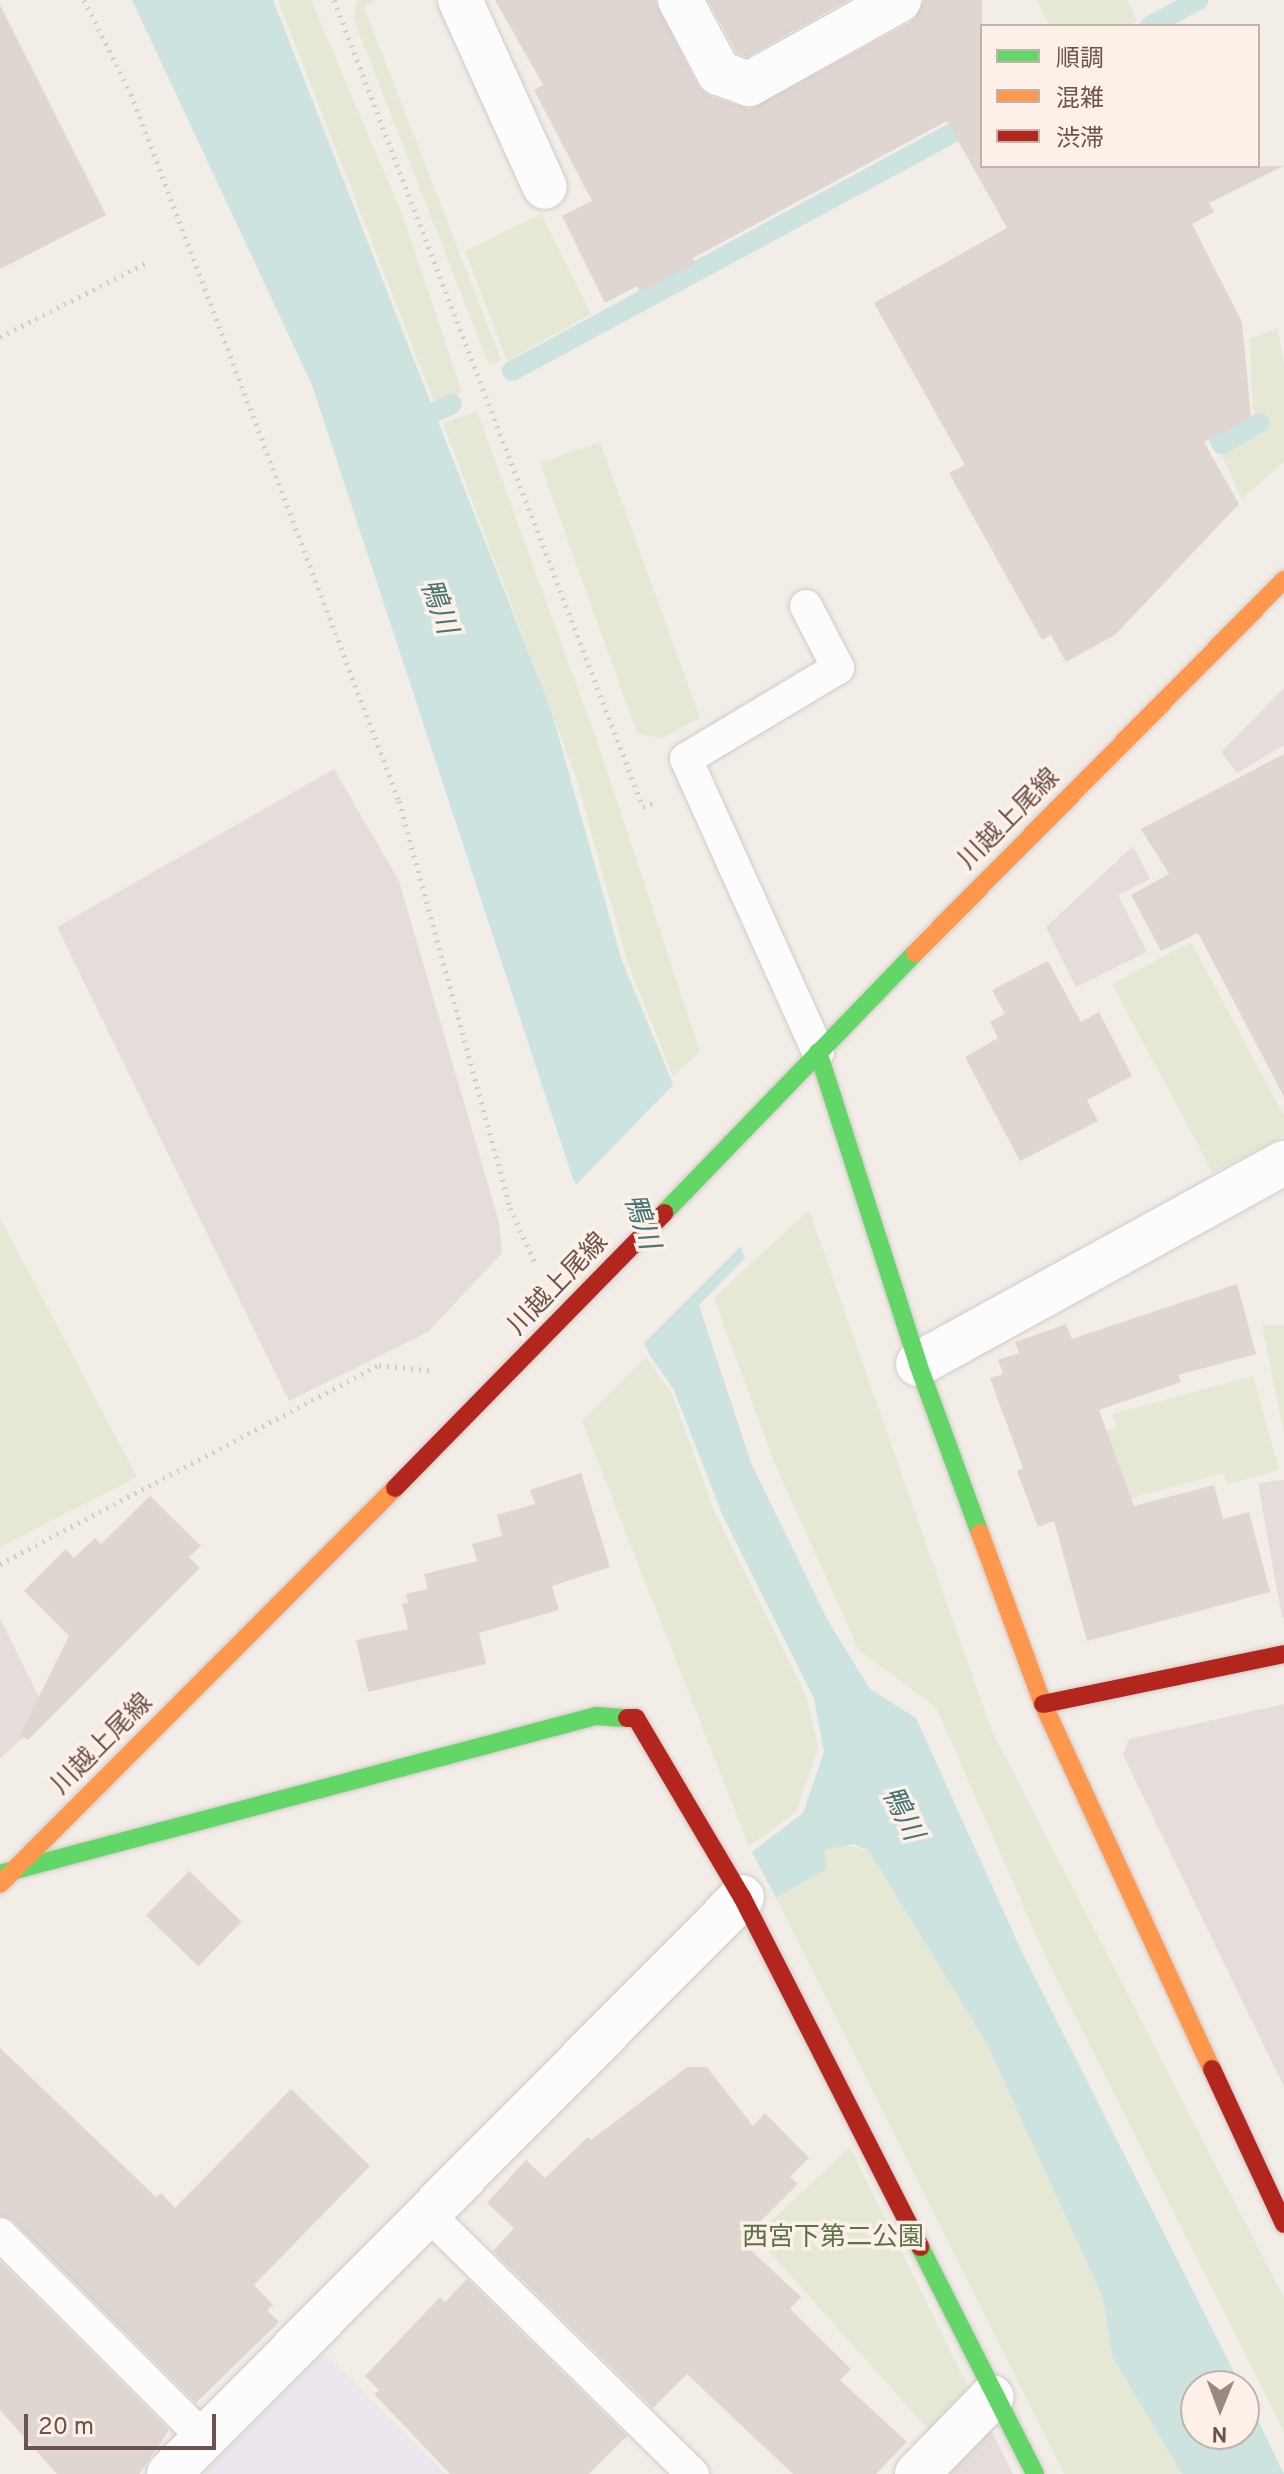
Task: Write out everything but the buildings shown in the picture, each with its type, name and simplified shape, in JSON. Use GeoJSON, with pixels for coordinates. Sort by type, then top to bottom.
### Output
{"type":"FeatureCollection","features":[{"type":"Feature","properties":{"kind":"street"},"geometry":{"type":"LineString","coordinates":[[460,0],[545,187]]}},
{"type":"Feature","properties":{"kind":"street"},"geometry":{"type":"LineString","coordinates":[[680,0],[719,73],[749,84],[899,0]]}},
{"type":"Feature","properties":{"kind":"street","name":"川越上尾線"},"geometry":{"type":"LineString","coordinates":[[5,1877],[505,1378],[818,1052],[1284,580]]}},
{"type":"Feature","properties":{"kind":"street"},"geometry":{"type":"LineString","coordinates":[[818,1052],[918,1364],[1043,1704],[1284,2224]]}},
{"type":"Feature","properties":{"kind":"street"},"geometry":{"type":"LineString","coordinates":[[918,1364],[1284,1163]]}},
{"type":"Feature","properties":{"kind":"street"},"geometry":{"type":"LineString","coordinates":[[1043,1704],[1284,1654]]}},
{"type":"Feature","properties":{"kind":"street"},"geometry":{"type":"LineString","coordinates":[[5,1877],[596,1716],[636,1718],[742,1897],[992,2397],[1035,2474]]}},
{"type":"Feature","properties":{"kind":"street"},"geometry":{"type":"LineString","coordinates":[[169,2474],[742,1897]]}},
{"type":"Feature","properties":{"kind":"street"},"geometry":{"type":"LineString","coordinates":[[917,2474],[992,2397]]}},
{"type":"Feature","properties":{"kind":"lane"},"geometry":{"type":"LineString","coordinates":[[806,606],[838,668],[686,759],[818,1052]]}},
{"type":"Feature","properties":{"kind":"lane"},"geometry":{"type":"LineString","coordinates":[[427,2213],[693,2474]]}},
{"type":"Feature","properties":{"kind":"lane"},"geometry":{"type":"LineString","coordinates":[[0,2234],[204,2438]]}},
{"type":"Feature","properties":{"kind":"path"},"geometry":{"type":"LineString","coordinates":[[84,0],[143,124],[399,801],[510,1208],[564,1318]]}},
{"type":"Feature","properties":{"kind":"path"},"geometry":{"type":"LineString","coordinates":[[334,0],[643,807],[697,785]]}},
{"type":"Feature","properties":{"kind":"path"},"geometry":{"type":"LineString","coordinates":[[0,337],[146,263]]}},
{"type":"Feature","properties":{"kind":"path"},"geometry":{"type":"LineString","coordinates":[[0,1564],[379,1365],[505,1378]]}},
{"type":"Feature","properties":{"kind":"shaded area"},"geometry":{"type":"Polygon","coordinates":[[[1284,688],[1284,745],[1237,773],[1221,752],[1284,688]]]}},
{"type":"Feature","properties":{"kind":"shaded area"},"geometry":{"type":"Polygon","coordinates":[[[334,769],[399,881],[499,1222],[502,1253],[428,1332],[289,1401],[57,927],[334,769]]]}},
{"type":"Feature","properties":{"kind":"shaded area"},"geometry":{"type":"Polygon","coordinates":[[[1133,846],[1150,879],[1118,895],[1147,952],[1076,987],[1046,927],[1133,846]]]}},
{"type":"Feature","properties":{"kind":"shaded area"},"geometry":{"type":"Polygon","coordinates":[[[1284,1480],[1284,1618],[1282,1618],[1258,1483],[1284,1480]]]}},
{"type":"Feature","properties":{"kind":"shaded area"},"geometry":{"type":"Polygon","coordinates":[[[0,1618],[48,1716],[0,1758],[0,1618]]]}},
{"type":"Feature","properties":{"kind":"shaded area"},"geometry":{"type":"Polygon","coordinates":[[[1284,1704],[1284,2087],[1123,1755],[1129,1739],[1284,1704]]]}},
{"type":"Feature","properties":{"kind":"shaded area"},"geometry":{"type":"Polygon","coordinates":[[[324,2353],[447,2474],[204,2474],[324,2353]]]}},
{"type":"Feature","properties":{"kind":"shaded area"},"geometry":{"type":"Polygon","coordinates":[[[990,2428],[1013,2474],[945,2474],[990,2428]]]}},
{"type":"Feature","properties":{"kind":"green space"},"geometry":{"type":"Polygon","coordinates":[[[278,0],[311,0],[403,217],[462,392],[435,404],[278,0]]]}},
{"type":"Feature","properties":{"kind":"green space"},"geometry":{"type":"Polygon","coordinates":[[[357,0],[377,0],[364,7],[501,360],[489,365],[354,20],[357,0]]]}},
{"type":"Feature","properties":{"kind":"green space"},"geometry":{"type":"Polygon","coordinates":[[[1037,0],[1127,0],[1137,21],[1131,24],[1049,24],[1037,0]]]}},
{"type":"Feature","properties":{"kind":"green space"},"geometry":{"type":"Polygon","coordinates":[[[541,214],[591,314],[507,361],[465,251],[541,214]]]}},
{"type":"Feature","properties":{"kind":"green space"},"geometry":{"type":"Polygon","coordinates":[[[1278,328],[1284,365],[1284,462],[1242,499],[1220,451],[1262,429],[1253,411],[1250,339],[1278,328]]]}},
{"type":"Feature","properties":{"kind":"green space"},"geometry":{"type":"Polygon","coordinates":[[[477,411],[598,744],[700,1052],[673,1076],[627,961],[576,777],[443,423],[477,411]]]}},
{"type":"Feature","properties":{"kind":"green space"},"geometry":{"type":"Polygon","coordinates":[[[600,442],[700,718],[662,738],[637,733],[540,463],[600,442]]]}},
{"type":"Feature","properties":{"kind":"green space"},"geometry":{"type":"Polygon","coordinates":[[[1191,942],[1284,1116],[1284,1135],[1213,1173],[1112,984],[1191,942]]]}},
{"type":"Feature","properties":{"kind":"green space"},"geometry":{"type":"Polygon","coordinates":[[[809,1210],[991,1729],[1284,2298],[1284,2432],[1260,2384],[1260,2370],[1253,2370],[1048,1962],[936,1707],[859,1650],[774,1462],[714,1298],[809,1210]]]}},
{"type":"Feature","properties":{"kind":"green space"},"geometry":{"type":"Polygon","coordinates":[[[0,1218],[137,1477],[0,1547],[0,1218]]]}},
{"type":"Feature","properties":{"kind":"green space"},"geometry":{"type":"Polygon","coordinates":[[[1262,1325],[1284,1325],[1284,1433],[1262,1325]]]}},
{"type":"Feature","properties":{"kind":"green space"},"geometry":{"type":"Polygon","coordinates":[[[646,1357],[672,1394],[715,1513],[807,1698],[818,1747],[796,1812],[749,1846],[582,1421],[646,1357]]]}},
{"type":"Feature","properties":{"kind":"green space"},"geometry":{"type":"Polygon","coordinates":[[[1253,1376],[1279,1470],[1227,1484],[1223,1473],[1117,1502],[1098,1433],[1117,1428],[1113,1414],[1253,1376]]]}},
{"type":"Feature","properties":{"kind":"green space"},"geometry":{"type":"Polygon","coordinates":[[[843,1844],[869,1851],[987,2044],[1103,2298],[1112,2356],[1182,2474],[1064,2474],[776,1898],[827,1869],[825,1850],[843,1844]]]}},
{"type":"Feature","properties":{"kind":"green space","name":"西宮下第二公園"},"geometry":{"type":"Polygon","coordinates":[[[850,2147],[970,2391],[930,2431],[755,2236],[850,2147]]]}},
{"type":"Feature","properties":{"kind":"water","name":"鴨川"},"geometry":{"type":"Polygon","coordinates":[[[132,0],[273,0],[551,710],[622,961],[745,1258],[699,1305],[751,1463],[828,1621],[870,1689],[916,1718],[1021,1950],[1233,2370],[1180,2370],[1180,2450],[1260,2450],[1260,2424],[1284,2474],[1182,2474],[1112,2356],[1103,2298],[987,2044],[869,1851],[854,1844],[825,1850],[827,1869],[776,1898],[752,1852],[803,1813],[824,1752],[814,1699],[722,1514],[674,1390],[649,1354],[572,1176],[312,385],[132,0]]]}},
{"type":"Feature","properties":{"kind":"pier"},"geometry":{"type":"Polygon","coordinates":[[[676,1082],[743,1244],[641,1346],[573,1188],[676,1082]]]}},
{"type":"Feature","properties":{"kind":"waterway"},"geometry":{"type":"LineString","coordinates":[[1154,24],[1198,0]]}},
{"type":"Feature","properties":{"kind":"waterway"},"geometry":{"type":"LineString","coordinates":[[512,371],[980,118]]}},
{"type":"Feature","properties":{"kind":"waterway"},"geometry":{"type":"LineString","coordinates":[[412,423],[452,404]]}},
{"type":"Feature","properties":{"kind":"waterway"},"geometry":{"type":"LineString","coordinates":[[1205,411],[1222,444],[1259,423]]}},
{"type":"Feature","properties":{"kind":"traffic: fast"},"geometry":{"type":"LineString","coordinates":[[664,1213],[915,953]]}},
{"type":"Feature","properties":{"kind":"traffic: fast"},"geometry":{"type":"LineString","coordinates":[[818,1052],[918,1364],[980,1533]]}},
{"type":"Feature","properties":{"kind":"traffic: fast"},"geometry":{"type":"LineString","coordinates":[[0,1874],[596,1716],[627,1718]]}},
{"type":"Feature","properties":{"kind":"traffic: fast"},"geometry":{"type":"LineString","coordinates":[[920,2247],[1035,2474]]}},
{"type":"Feature","properties":{"kind":"traffic: slow"},"geometry":{"type":"LineString","coordinates":[[915,953],[1284,580]]}},
{"type":"Feature","properties":{"kind":"traffic: slow"},"geometry":{"type":"LineString","coordinates":[[0,1884],[395,1488]]}},
{"type":"Feature","properties":{"kind":"traffic: slow"},"geometry":{"type":"LineString","coordinates":[[980,1533],[1043,1704],[1212,2069]]}},
{"type":"Feature","properties":{"kind":"traffic: jam"},"geometry":{"type":"LineString","coordinates":[[395,1488],[664,1213]]}},
{"type":"Feature","properties":{"kind":"traffic: jam"},"geometry":{"type":"LineString","coordinates":[[1043,1704],[1284,1654]]}},
{"type":"Feature","properties":{"kind":"traffic: jam"},"geometry":{"type":"LineString","coordinates":[[627,1718],[636,1718],[742,1897],[920,2247]]}},
{"type":"Feature","properties":{"kind":"traffic: jam"},"geometry":{"type":"LineString","coordinates":[[1212,2069],[1284,2224]]}}]}
